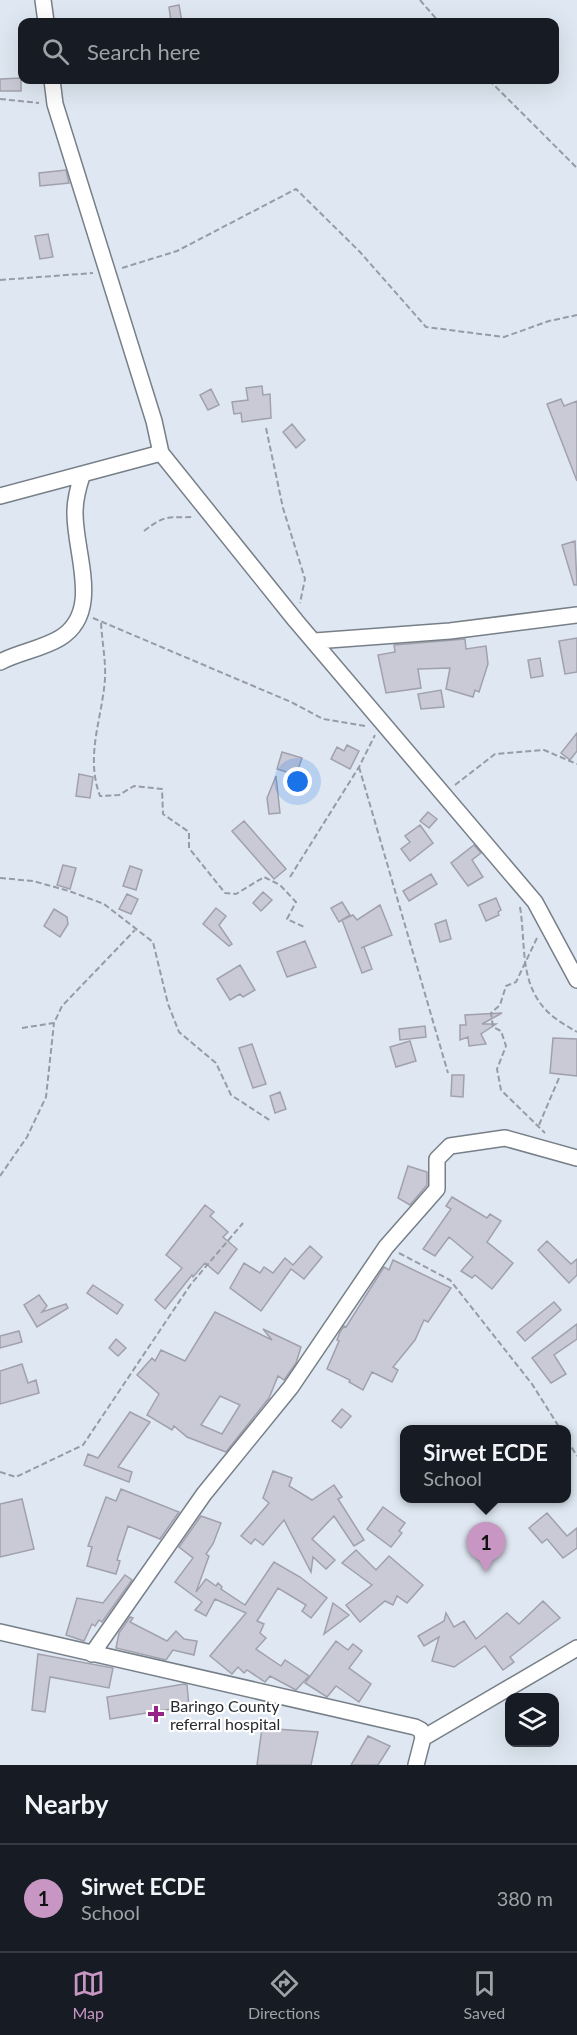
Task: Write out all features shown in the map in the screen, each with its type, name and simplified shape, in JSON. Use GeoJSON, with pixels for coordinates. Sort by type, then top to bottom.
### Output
{"type":"FeatureCollection","features":[{"type":"Feature","properties":{"kind":"street"},"geometry":{"type":"LineString","coordinates":[[44,0],[46,18]]}},
{"type":"Feature","properties":{"kind":"street"},"geometry":{"type":"LineString","coordinates":[[52,84],[55,104],[154,421],[161,453],[296,621],[315,641],[371,721],[444,794],[535,902],[577,980]]}},
{"type":"Feature","properties":{"kind":"street"},"geometry":{"type":"LineString","coordinates":[[0,496],[82,476],[161,453]]}},
{"type":"Feature","properties":{"kind":"street"},"geometry":{"type":"LineString","coordinates":[[0,662],[60,638],[74,626],[82,612],[84,597],[75,513],[82,476]]}},
{"type":"Feature","properties":{"kind":"street"},"geometry":{"type":"LineString","coordinates":[[315,641],[450,631],[577,615]]}},
{"type":"Feature","properties":{"kind":"street"},"geometry":{"type":"LineString","coordinates":[[92,1654],[204,1494],[291,1387],[386,1247],[436,1189],[437,1159],[450,1146],[505,1138],[577,1158]]}},
{"type":"Feature","properties":{"kind":"street"},"geometry":{"type":"LineString","coordinates":[[0,1632],[415,1727],[421,1730],[423,1738],[416,1765]]}},
{"type":"Feature","properties":{"kind":"street"},"geometry":{"type":"LineString","coordinates":[[423,1738],[577,1648]]}},
{"type":"Feature","properties":{"kind":"path"},"geometry":{"type":"LineString","coordinates":[[420,0],[436,18]]}},
{"type":"Feature","properties":{"kind":"path"},"geometry":{"type":"LineString","coordinates":[[493,84],[577,168]]}},
{"type":"Feature","properties":{"kind":"path"},"geometry":{"type":"LineString","coordinates":[[0,99],[55,104]]}},
{"type":"Feature","properties":{"kind":"path"},"geometry":{"type":"LineString","coordinates":[[0,280],[107,272],[177,251],[296,189],[360,252],[426,327],[504,337],[549,321],[577,315]]}},
{"type":"Feature","properties":{"kind":"path"},"geometry":{"type":"LineString","coordinates":[[266,428],[283,508],[304,579],[296,621]]}},
{"type":"Feature","properties":{"kind":"path"},"geometry":{"type":"LineString","coordinates":[[144,531],[161,518],[171,515],[210,516]]}},
{"type":"Feature","properties":{"kind":"path"},"geometry":{"type":"LineString","coordinates":[[82,612],[101,623],[291,702],[323,719],[371,721],[378,728],[358,767],[290,877]]}},
{"type":"Feature","properties":{"kind":"path"},"geometry":{"type":"LineString","coordinates":[[101,623],[105,678],[98,709],[100,726],[92,751],[100,796],[119,795],[134,786],[162,789],[164,814],[189,832],[189,848],[225,893],[236,894],[264,877],[280,885],[296,902],[287,919],[304,927]]}},
{"type":"Feature","properties":{"kind":"path"},"geometry":{"type":"LineString","coordinates":[[444,794],[495,754],[544,750],[577,764]]}},
{"type":"Feature","properties":{"kind":"path"},"geometry":{"type":"LineString","coordinates":[[358,767],[448,1073]]}},
{"type":"Feature","properties":{"kind":"path"},"geometry":{"type":"LineString","coordinates":[[0,878],[33,881],[104,904],[153,942],[168,1004],[179,1032],[216,1063],[231,1095],[271,1121]]}},
{"type":"Feature","properties":{"kind":"path"},"geometry":{"type":"LineString","coordinates":[[519,905],[525,962],[532,992],[547,1012],[577,1032]]}},
{"type":"Feature","properties":{"kind":"path"},"geometry":{"type":"LineString","coordinates":[[546,920],[516,982],[506,986],[500,1005],[491,1013],[493,1027],[501,1031],[506,1046],[497,1069],[501,1090],[548,1135]]}},
{"type":"Feature","properties":{"kind":"path"},"geometry":{"type":"LineString","coordinates":[[0,1176],[27,1137],[46,1097],[54,1023],[62,1006],[135,930]]}},
{"type":"Feature","properties":{"kind":"path"},"geometry":{"type":"LineString","coordinates":[[22,1028],[54,1023]]}},
{"type":"Feature","properties":{"kind":"path"},"geometry":{"type":"LineString","coordinates":[[539,1126],[559,1078]]}},
{"type":"Feature","properties":{"kind":"path"},"geometry":{"type":"LineString","coordinates":[[0,1473],[16,1477],[83,1445],[191,1284],[243,1223]]}},
{"type":"Feature","properties":{"kind":"path"},"geometry":{"type":"LineString","coordinates":[[386,1247],[450,1281],[532,1384],[558,1425]]}},
{"type":"Feature","properties":{"kind":"building"},"geometry":{"type":"Polygon","coordinates":[[[179,5],[181,18],[170,18],[169,7],[179,5]]]}},
{"type":"Feature","properties":{"kind":"building"},"geometry":{"type":"Polygon","coordinates":[[[18,78],[21,91],[0,91],[0,79],[18,78]]]}},
{"type":"Feature","properties":{"kind":"building"},"geometry":{"type":"Polygon","coordinates":[[[66,170],[69,183],[40,186],[39,173],[66,170]]]}},
{"type":"Feature","properties":{"kind":"building"},"geometry":{"type":"Polygon","coordinates":[[[48,234],[53,257],[40,259],[35,236],[48,234]]]}},
{"type":"Feature","properties":{"kind":"building"},"geometry":{"type":"Polygon","coordinates":[[[262,386],[263,395],[270,394],[271,418],[242,422],[241,413],[234,414],[232,402],[248,400],[246,388],[262,386]]]}},
{"type":"Feature","properties":{"kind":"building"},"geometry":{"type":"Polygon","coordinates":[[[211,389],[219,405],[208,410],[200,395],[211,389]]]}},
{"type":"Feature","properties":{"kind":"building"},"geometry":{"type":"Polygon","coordinates":[[[561,399],[564,406],[577,401],[577,481],[547,404],[561,399]]]}},
{"type":"Feature","properties":{"kind":"building"},"geometry":{"type":"Polygon","coordinates":[[[292,424],[305,440],[296,448],[283,432],[292,424]]]}},
{"type":"Feature","properties":{"kind":"building"},"geometry":{"type":"Polygon","coordinates":[[[575,541],[577,585],[574,585],[562,545],[575,541]]]}},
{"type":"Feature","properties":{"kind":"building"},"geometry":{"type":"Polygon","coordinates":[[[577,638],[577,672],[565,674],[559,641],[577,638]]]}},
{"type":"Feature","properties":{"kind":"building"},"geometry":{"type":"Polygon","coordinates":[[[465,639],[466,649],[486,646],[488,664],[479,692],[475,690],[473,697],[446,689],[450,668],[418,669],[421,688],[386,693],[378,655],[395,652],[394,645],[465,639]]]}},
{"type":"Feature","properties":{"kind":"building"},"geometry":{"type":"Polygon","coordinates":[[[540,658],[543,676],[531,678],[528,660],[540,658]]]}},
{"type":"Feature","properties":{"kind":"building"},"geometry":{"type":"Polygon","coordinates":[[[441,690],[444,707],[421,709],[418,694],[441,690]]]}},
{"type":"Feature","properties":{"kind":"building"},"geometry":{"type":"Polygon","coordinates":[[[577,733],[577,751],[570,760],[561,753],[577,733]]]}},
{"type":"Feature","properties":{"kind":"building"},"geometry":{"type":"Polygon","coordinates":[[[347,745],[359,751],[350,769],[331,759],[337,747],[344,751],[347,745]]]}},
{"type":"Feature","properties":{"kind":"building"},"geometry":{"type":"Polygon","coordinates":[[[282,752],[302,758],[296,775],[277,769],[282,752]]]}},
{"type":"Feature","properties":{"kind":"building"},"geometry":{"type":"Polygon","coordinates":[[[79,774],[93,777],[90,798],[76,796],[79,774]]]}},
{"type":"Feature","properties":{"kind":"building"},"geometry":{"type":"Polygon","coordinates":[[[276,776],[280,813],[269,814],[267,798],[276,776]]]}},
{"type":"Feature","properties":{"kind":"building"},"geometry":{"type":"Polygon","coordinates":[[[428,812],[437,819],[429,828],[420,821],[428,812]]]}},
{"type":"Feature","properties":{"kind":"building"},"geometry":{"type":"Polygon","coordinates":[[[244,821],[286,869],[274,879],[232,831],[244,821]]]}},
{"type":"Feature","properties":{"kind":"building"},"geometry":{"type":"Polygon","coordinates":[[[420,825],[433,843],[410,861],[401,849],[410,842],[405,836],[420,825]]]}},
{"type":"Feature","properties":{"kind":"building"},"geometry":{"type":"Polygon","coordinates":[[[474,845],[481,853],[472,860],[483,877],[468,886],[451,863],[474,845]]]}},
{"type":"Feature","properties":{"kind":"building"},"geometry":{"type":"Polygon","coordinates":[[[63,865],[76,868],[70,889],[57,885],[63,865]]]}},
{"type":"Feature","properties":{"kind":"building"},"geometry":{"type":"Polygon","coordinates":[[[130,866],[142,870],[136,890],[123,886],[130,866]]]}},
{"type":"Feature","properties":{"kind":"building"},"geometry":{"type":"Polygon","coordinates":[[[431,874],[437,884],[409,901],[403,891],[431,874]]]}},
{"type":"Feature","properties":{"kind":"building"},"geometry":{"type":"Polygon","coordinates":[[[263,892],[272,900],[261,911],[253,903],[263,892]]]}},
{"type":"Feature","properties":{"kind":"building"},"geometry":{"type":"Polygon","coordinates":[[[127,894],[138,899],[131,914],[119,909],[127,894]]]}},
{"type":"Feature","properties":{"kind":"building"},"geometry":{"type":"Polygon","coordinates":[[[496,898],[501,910],[498,912],[499,915],[486,921],[479,905],[496,898]]]}},
{"type":"Feature","properties":{"kind":"building"},"geometry":{"type":"Polygon","coordinates":[[[342,902],[350,915],[339,922],[331,908],[342,902]]]}},
{"type":"Feature","properties":{"kind":"building"},"geometry":{"type":"Polygon","coordinates":[[[380,905],[392,935],[361,948],[364,947],[372,969],[362,973],[342,920],[353,915],[357,920],[380,905]]]}},
{"type":"Feature","properties":{"kind":"building"},"geometry":{"type":"Polygon","coordinates":[[[216,908],[226,916],[219,925],[232,944],[229,946],[203,924],[216,908]]]}},
{"type":"Feature","properties":{"kind":"building"},"geometry":{"type":"Polygon","coordinates":[[[54,909],[67,917],[68,924],[60,937],[44,926],[54,909]]]}},
{"type":"Feature","properties":{"kind":"building"},"geometry":{"type":"Polygon","coordinates":[[[446,920],[451,939],[440,942],[435,924],[446,920]]]}},
{"type":"Feature","properties":{"kind":"building"},"geometry":{"type":"Polygon","coordinates":[[[305,941],[316,967],[287,977],[277,952],[305,941]]]}},
{"type":"Feature","properties":{"kind":"building"},"geometry":{"type":"Polygon","coordinates":[[[240,965],[255,990],[243,997],[240,994],[230,1000],[217,979],[240,965]]]}},
{"type":"Feature","properties":{"kind":"building"},"geometry":{"type":"Polygon","coordinates":[[[502,1013],[482,1024],[496,1024],[481,1034],[486,1044],[469,1046],[468,1037],[460,1040],[460,1025],[466,1025],[465,1015],[502,1013]]]}},
{"type":"Feature","properties":{"kind":"building"},"geometry":{"type":"Polygon","coordinates":[[[425,1026],[426,1037],[400,1040],[399,1029],[425,1026]]]}},
{"type":"Feature","properties":{"kind":"building"},"geometry":{"type":"Polygon","coordinates":[[[553,1038],[577,1039],[577,1076],[550,1073],[553,1038]]]}},
{"type":"Feature","properties":{"kind":"building"},"geometry":{"type":"Polygon","coordinates":[[[410,1041],[416,1061],[396,1067],[390,1047],[410,1041]]]}},
{"type":"Feature","properties":{"kind":"building"},"geometry":{"type":"Polygon","coordinates":[[[252,1044],[266,1084],[253,1088],[239,1048],[252,1044]]]}},
{"type":"Feature","properties":{"kind":"building"},"geometry":{"type":"Polygon","coordinates":[[[452,1075],[464,1075],[463,1097],[451,1096],[452,1075]]]}},
{"type":"Feature","properties":{"kind":"building"},"geometry":{"type":"Polygon","coordinates":[[[280,1092],[286,1109],[275,1113],[270,1096],[280,1092]]]}},
{"type":"Feature","properties":{"kind":"building"},"geometry":{"type":"Polygon","coordinates":[[[408,1166],[427,1172],[427,1185],[410,1205],[398,1198],[408,1166]]]}},
{"type":"Feature","properties":{"kind":"building"},"geometry":{"type":"Polygon","coordinates":[[[452,1197],[487,1218],[490,1214],[501,1221],[487,1242],[513,1263],[492,1289],[475,1275],[472,1278],[461,1271],[473,1257],[449,1237],[435,1256],[423,1249],[451,1209],[446,1206],[452,1197]]]}},
{"type":"Feature","properties":{"kind":"building"},"geometry":{"type":"Polygon","coordinates":[[[205,1205],[214,1212],[210,1216],[228,1232],[223,1237],[237,1249],[218,1274],[205,1263],[193,1277],[192,1275],[165,1309],[155,1300],[182,1268],[166,1255],[205,1205]]]}},
{"type":"Feature","properties":{"kind":"building"},"geometry":{"type":"Polygon","coordinates":[[[547,1241],[571,1264],[577,1259],[577,1275],[569,1283],[538,1250],[547,1241]]]}},
{"type":"Feature","properties":{"kind":"building"},"geometry":{"type":"Polygon","coordinates":[[[310,1246],[322,1257],[304,1279],[291,1269],[261,1311],[230,1288],[244,1263],[260,1273],[264,1267],[273,1273],[285,1258],[293,1265],[310,1246]]]}},
{"type":"Feature","properties":{"kind":"building"},"geometry":{"type":"Polygon","coordinates":[[[393,1260],[451,1288],[428,1322],[424,1320],[415,1340],[393,1367],[398,1370],[392,1382],[372,1372],[363,1390],[349,1382],[350,1380],[327,1369],[339,1341],[337,1340],[340,1332],[344,1326],[346,1327],[384,1267],[389,1270],[393,1260]]]}},
{"type":"Feature","properties":{"kind":"building"},"geometry":{"type":"Polygon","coordinates":[[[93,1285],[123,1305],[117,1314],[87,1293],[93,1285]]]}},
{"type":"Feature","properties":{"kind":"building"},"geometry":{"type":"Polygon","coordinates":[[[39,1295],[47,1306],[42,1312],[66,1304],[68,1308],[37,1327],[24,1305],[39,1295]]]}},
{"type":"Feature","properties":{"kind":"building"},"geometry":{"type":"Polygon","coordinates":[[[554,1302],[561,1310],[525,1341],[517,1332],[554,1302]]]}},
{"type":"Feature","properties":{"kind":"building"},"geometry":{"type":"Polygon","coordinates":[[[215,1312],[272,1340],[263,1329],[301,1347],[296,1363],[284,1380],[278,1376],[269,1398],[226,1452],[187,1437],[174,1426],[172,1430],[147,1415],[159,1394],[137,1375],[152,1358],[155,1361],[161,1350],[185,1361],[215,1312]],[[220,1396],[201,1425],[222,1434],[240,1405],[220,1396]]]}},
{"type":"Feature","properties":{"kind":"building"},"geometry":{"type":"Polygon","coordinates":[[[577,1324],[577,1339],[554,1355],[566,1374],[551,1383],[532,1358],[577,1324]]]}},
{"type":"Feature","properties":{"kind":"building"},"geometry":{"type":"Polygon","coordinates":[[[19,1331],[22,1342],[0,1348],[0,1336],[19,1331]]]}},
{"type":"Feature","properties":{"kind":"building"},"geometry":{"type":"Polygon","coordinates":[[[116,1339],[126,1348],[118,1356],[109,1348],[116,1339]]]}},
{"type":"Feature","properties":{"kind":"building"},"geometry":{"type":"Polygon","coordinates":[[[22,1364],[28,1383],[36,1380],[39,1393],[0,1404],[0,1371],[22,1364]]]}},
{"type":"Feature","properties":{"kind":"building"},"geometry":{"type":"Polygon","coordinates":[[[342,1409],[351,1416],[341,1428],[332,1421],[342,1409]]]}},
{"type":"Feature","properties":{"kind":"building"},"geometry":{"type":"Polygon","coordinates":[[[130,1412],[150,1422],[118,1467],[132,1472],[129,1482],[84,1465],[88,1454],[98,1458],[130,1412]]]}},
{"type":"Feature","properties":{"kind":"building"},"geometry":{"type":"Polygon","coordinates":[[[273,1471],[292,1478],[289,1486],[312,1500],[334,1485],[342,1497],[338,1499],[364,1540],[354,1546],[334,1516],[312,1539],[335,1560],[326,1569],[313,1557],[311,1572],[284,1520],[263,1545],[255,1539],[251,1544],[241,1536],[269,1503],[263,1498],[273,1471]]]}},
{"type":"Feature","properties":{"kind":"building"},"geometry":{"type":"Polygon","coordinates":[[[121,1489],[179,1512],[160,1539],[128,1526],[117,1560],[120,1561],[116,1574],[87,1566],[92,1547],[88,1546],[106,1497],[116,1501],[121,1489]]]}},
{"type":"Feature","properties":{"kind":"building"},"geometry":{"type":"Polygon","coordinates":[[[22,1499],[34,1549],[0,1557],[0,1504],[22,1499]]]}},
{"type":"Feature","properties":{"kind":"building"},"geometry":{"type":"Polygon","coordinates":[[[383,1507],[405,1523],[399,1531],[402,1533],[391,1547],[367,1529],[383,1507]]]}},
{"type":"Feature","properties":{"kind":"building"},"geometry":{"type":"Polygon","coordinates":[[[547,1513],[567,1536],[577,1528],[577,1548],[563,1558],[547,1539],[542,1543],[529,1528],[547,1513]]]}},
{"type":"Feature","properties":{"kind":"building"},"geometry":{"type":"Polygon","coordinates":[[[201,1516],[221,1523],[213,1544],[206,1554],[209,1556],[196,1592],[206,1579],[216,1586],[218,1583],[221,1589],[245,1605],[274,1562],[300,1577],[327,1598],[311,1618],[302,1611],[306,1605],[278,1588],[257,1621],[264,1624],[260,1633],[266,1638],[256,1649],[281,1666],[285,1660],[309,1676],[296,1690],[270,1676],[265,1682],[247,1670],[244,1673],[238,1667],[232,1674],[210,1656],[246,1613],[215,1599],[206,1616],[195,1610],[202,1602],[175,1582],[193,1558],[179,1547],[201,1516]]]}},
{"type":"Feature","properties":{"kind":"building"},"geometry":{"type":"Polygon","coordinates":[[[356,1550],[376,1570],[389,1556],[423,1585],[407,1603],[397,1596],[393,1605],[385,1601],[360,1622],[346,1605],[372,1585],[342,1563],[356,1550]]]}},
{"type":"Feature","properties":{"kind":"building"},"geometry":{"type":"Polygon","coordinates":[[[125,1575],[132,1580],[102,1622],[99,1620],[95,1626],[92,1624],[84,1641],[66,1635],[77,1598],[103,1603],[125,1575]]]}},
{"type":"Feature","properties":{"kind":"building"},"geometry":{"type":"Polygon","coordinates":[[[543,1601],[560,1618],[510,1657],[514,1662],[503,1670],[485,1646],[454,1667],[432,1661],[439,1637],[424,1646],[418,1636],[444,1621],[446,1613],[454,1627],[464,1621],[476,1639],[507,1613],[519,1624],[543,1601]]]}},
{"type":"Feature","properties":{"kind":"building"},"geometry":{"type":"Polygon","coordinates":[[[333,1603],[349,1615],[324,1634],[333,1603]]]}},
{"type":"Feature","properties":{"kind":"building"},"geometry":{"type":"Polygon","coordinates":[[[130,1617],[133,1618],[130,1622],[167,1641],[176,1631],[184,1639],[197,1641],[194,1655],[173,1650],[166,1660],[116,1648],[119,1633],[130,1617]]]}},
{"type":"Feature","properties":{"kind":"building"},"geometry":{"type":"Polygon","coordinates":[[[336,1641],[348,1650],[353,1644],[362,1651],[349,1668],[371,1684],[359,1702],[336,1686],[327,1697],[305,1683],[336,1641]]]}},
{"type":"Feature","properties":{"kind":"building"},"geometry":{"type":"Polygon","coordinates":[[[38,1654],[113,1668],[109,1688],[50,1677],[45,1712],[32,1710],[38,1654]]]}},
{"type":"Feature","properties":{"kind":"building"},"geometry":{"type":"Polygon","coordinates":[[[187,1685],[189,1706],[110,1719],[107,1697],[187,1685]]]}},
{"type":"Feature","properties":{"kind":"building"},"geometry":{"type":"Polygon","coordinates":[[[262,1728],[318,1732],[311,1765],[257,1765],[262,1728]]]}},
{"type":"Feature","properties":{"kind":"building"},"geometry":{"type":"Polygon","coordinates":[[[368,1736],[390,1746],[378,1765],[351,1765],[368,1736]]]}},
{"type":"Feature","properties":{"kind":"place","name":"Sirwet ECDE"},"geometry":{"type":"Point","coordinates":[486,1572]}},
{"type":"Feature","properties":{"kind":"place","name":"Baringo County referral hospital"},"geometry":{"type":"Point","coordinates":[156,1714]}}]}
